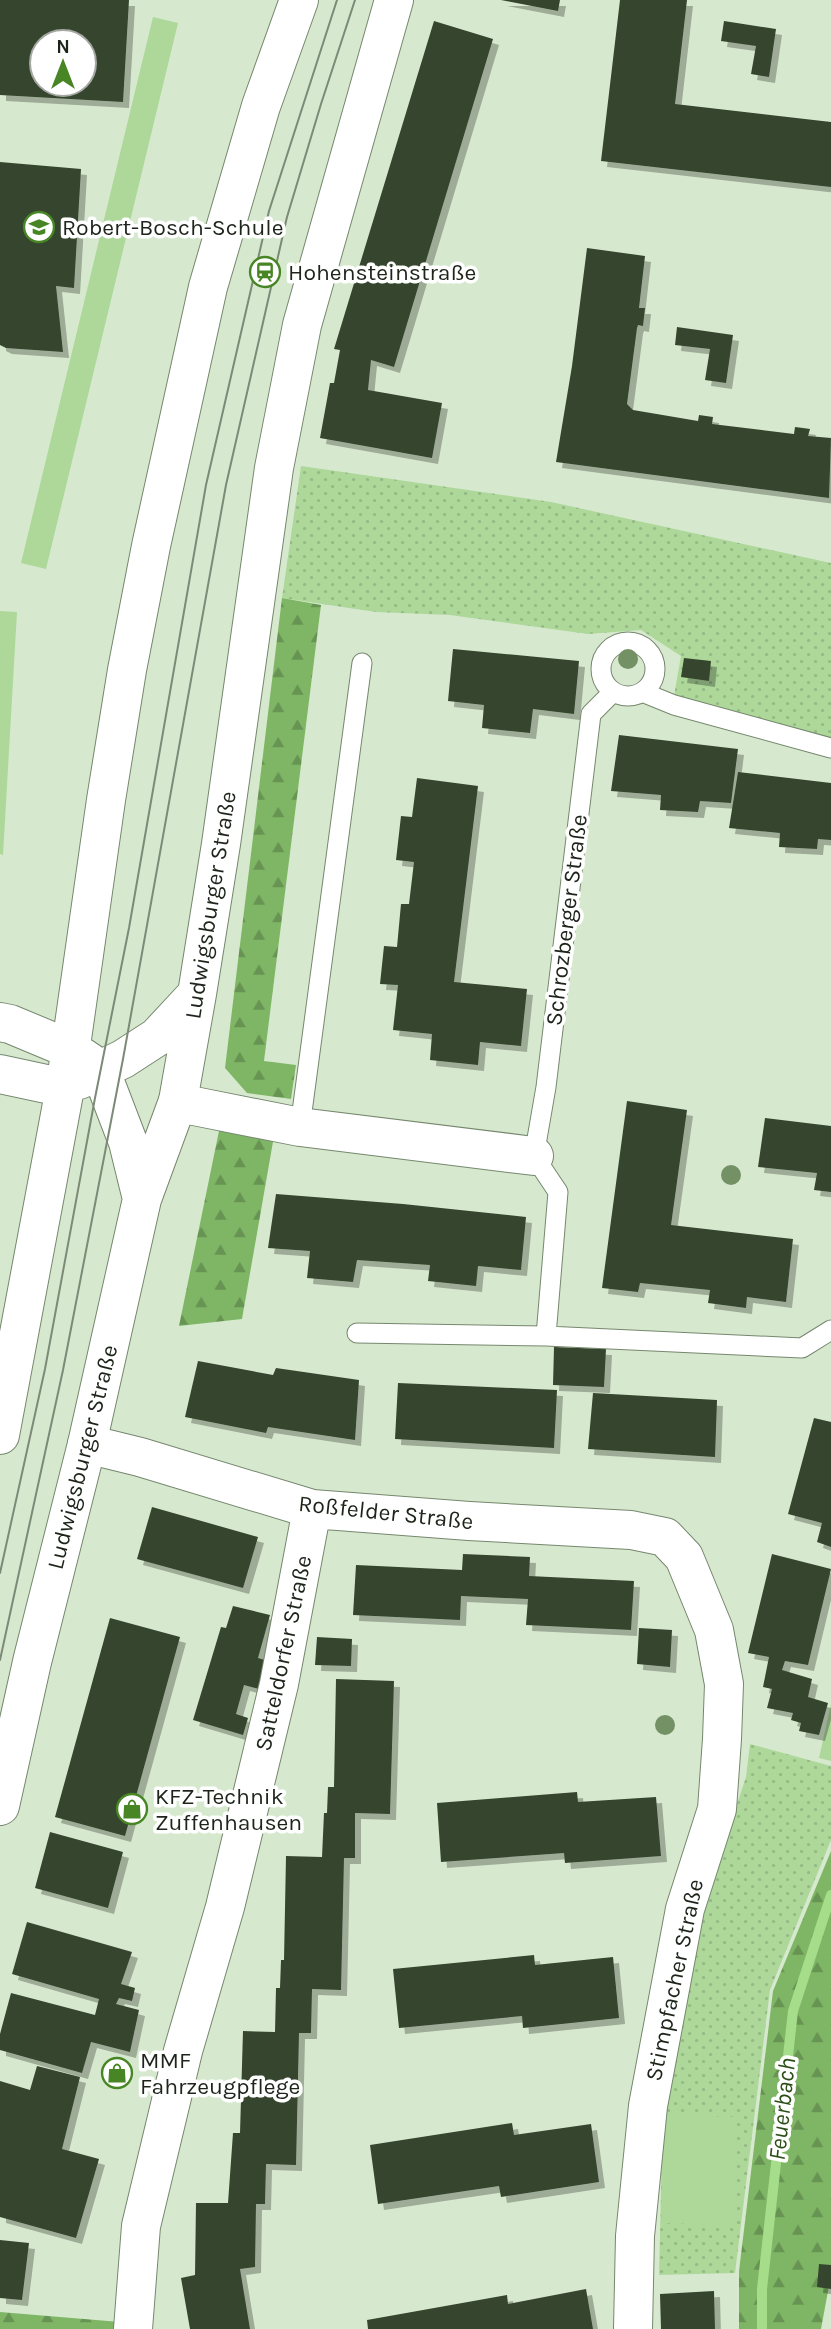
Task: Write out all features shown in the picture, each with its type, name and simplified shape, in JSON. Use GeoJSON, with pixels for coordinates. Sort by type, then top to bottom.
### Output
{"type":"FeatureCollection","features":[{"type":"Feature","properties":{"kind":"main road"},"geometry":{"type":"LineString","coordinates":[[0,1435],[6,1374],[65,1088],[85,1059],[123,696],[151,546],[208,287],[261,106],[299,0]]}},
{"type":"Feature","properties":{"kind":"main road","name":"Ludwigsburger Straße"},"geometry":{"type":"LineString","coordinates":[[0,1806],[32,1662],[87,1444],[142,1199],[178,1101],[221,844],[270,494],[284,414],[305,313],[394,0]]}},
{"type":"Feature","properties":{"kind":"main road"},"geometry":{"type":"LineString","coordinates":[[0,1022],[10,1024],[85,1059],[123,1059],[158,1037],[197,994]]}},
{"type":"Feature","properties":{"kind":"main road"},"geometry":{"type":"LineString","coordinates":[[85,1059],[128,1142],[142,1199]]}},
{"type":"Feature","properties":{"kind":"main road"},"geometry":{"type":"LineString","coordinates":[[0,1074],[65,1088]]}},
{"type":"Feature","properties":{"kind":"main road"},"geometry":{"type":"LineString","coordinates":[[178,1101],[300,1127],[534,1156]]}},
{"type":"Feature","properties":{"kind":"main road","name":"Roßfelder Straße"},"geometry":{"type":"LineString","coordinates":[[87,1444],[312,1508],[631,1531],[665,1537],[684,1557]]}},
{"type":"Feature","properties":{"kind":"main road","name":"Satteldorfer Straße"},"geometry":{"type":"LineString","coordinates":[[133,2329],[141,2227],[183,2051],[225,1907],[279,1684],[312,1508]]}},
{"type":"Feature","properties":{"kind":"main road","name":"Stimpfacher Straße"},"geometry":{"type":"LineString","coordinates":[[633,2329],[635,2236],[648,2106],[685,1909],[717,1810],[722,1739],[724,1684],[714,1630],[684,1557]]}},
{"type":"Feature","properties":{"kind":"lane"},"geometry":{"type":"LineString","coordinates":[[620,642],[636,642],[648,651],[655,665],[652,680],[642,692],[628,696],[612,692],[602,680],[600,665],[607,652],[620,642]]}},
{"type":"Feature","properties":{"kind":"lane"},"geometry":{"type":"LineString","coordinates":[[300,1127],[362,663]]}},
{"type":"Feature","properties":{"kind":"lane","name":"Schrozberger Straße"},"geometry":{"type":"LineString","coordinates":[[534,1156],[547,1087],[591,714],[612,692]]}},
{"type":"Feature","properties":{"kind":"lane"},"geometry":{"type":"LineString","coordinates":[[642,692],[674,705],[831,747]]}},
{"type":"Feature","properties":{"kind":"lane"},"geometry":{"type":"LineString","coordinates":[[534,1156],[558,1192],[546,1336]]}},
{"type":"Feature","properties":{"kind":"lane"},"geometry":{"type":"LineString","coordinates":[[357,1333],[546,1336],[802,1348],[831,1329]]}},
{"type":"Feature","properties":{"kind":"green space"},"geometry":{"type":"Polygon","coordinates":[[[153,17],[178,23],[46,569],[21,563],[153,17]]]}},
{"type":"Feature","properties":{"kind":"green space"},"geometry":{"type":"Polygon","coordinates":[[[301,466],[551,502],[831,563],[831,752],[671,713],[681,656],[641,630],[588,634],[450,615],[376,612],[282,598],[301,466]]]}},
{"type":"Feature","properties":{"kind":"green space"},"geometry":{"type":"Polygon","coordinates":[[[282,598],[321,605],[264,1061],[296,1065],[291,1099],[247,1093],[225,1068],[282,598]]]}},
{"type":"Feature","properties":{"kind":"green space"},"geometry":{"type":"Polygon","coordinates":[[[0,611],[17,612],[3,855],[0,854],[0,611]]]}},
{"type":"Feature","properties":{"kind":"green space"},"geometry":{"type":"Polygon","coordinates":[[[220,1126],[274,1136],[242,1319],[179,1326],[220,1126]]]}},
{"type":"Feature","properties":{"kind":"green space"},"geometry":{"type":"Polygon","coordinates":[[[831,1704],[831,1761],[819,1758],[831,1704]]]}},
{"type":"Feature","properties":{"kind":"green space"},"geometry":{"type":"Polygon","coordinates":[[[750,1744],[831,1766],[831,1840],[770,1990],[735,2273],[659,2275],[663,2107],[705,1900],[746,1777],[750,1744]]]}},
{"type":"Feature","properties":{"kind":"green space"},"geometry":{"type":"Polygon","coordinates":[[[831,1851],[831,2275],[821,2329],[739,2329],[739,2271],[773,1991],[831,1851]]]}},
{"type":"Feature","properties":{"kind":"green space"},"geometry":{"type":"Polygon","coordinates":[[[663,2115],[736,2117],[733,2225],[661,2223],[663,2115]]]}},
{"type":"Feature","properties":{"kind":"green space"},"geometry":{"type":"Polygon","coordinates":[[[0,2312],[120,2322],[120,2329],[0,2329],[0,2312]]]}},
{"type":"Feature","properties":{"kind":"building"},"geometry":{"type":"Polygon","coordinates":[[[0,0],[129,0],[123,102],[53,98],[98,98],[98,28],[28,28],[28,97],[0,95],[0,0]]]}},
{"type":"Feature","properties":{"kind":"building"},"geometry":{"type":"Polygon","coordinates":[[[501,0],[560,0],[558,11],[501,0]]]}},
{"type":"Feature","properties":{"kind":"building"},"geometry":{"type":"Polygon","coordinates":[[[620,0],[687,0],[675,104],[831,122],[831,187],[601,161],[620,0]]]}},
{"type":"Feature","properties":{"kind":"building"},"geometry":{"type":"Polygon","coordinates":[[[434,21],[493,39],[394,367],[371,360],[368,390],[442,403],[432,458],[320,438],[330,383],[334,383],[340,350],[334,349],[434,21]]]}},
{"type":"Feature","properties":{"kind":"building"},"geometry":{"type":"Polygon","coordinates":[[[724,21],[776,29],[769,77],[751,74],[756,46],[721,41],[724,21]]]}},
{"type":"Feature","properties":{"kind":"building","name":"Robert-Bosch-Schule"},"geometry":{"type":"Polygon","coordinates":[[[0,162],[81,169],[74,288],[56,286],[63,352],[6,348],[0,345],[0,162]]]}},
{"type":"Feature","properties":{"kind":"building"},"geometry":{"type":"Polygon","coordinates":[[[587,248],[645,256],[639,308],[645,308],[643,326],[638,325],[637,328],[627,404],[633,410],[698,421],[699,415],[713,417],[712,424],[794,434],[795,427],[810,429],[808,436],[831,438],[829,498],[556,462],[587,248]]]}},
{"type":"Feature","properties":{"kind":"building"},"geometry":{"type":"Polygon","coordinates":[[[677,327],[733,335],[726,383],[705,380],[710,349],[675,345],[677,327]]]}},
{"type":"Feature","properties":{"kind":"building"},"geometry":{"type":"Polygon","coordinates":[[[453,649],[579,661],[574,714],[533,709],[530,733],[482,728],[484,705],[448,701],[453,649]]]}},
{"type":"Feature","properties":{"kind":"building"},"geometry":{"type":"Polygon","coordinates":[[[684,658],[711,661],[709,681],[681,677],[684,658]]]}},
{"type":"Feature","properties":{"kind":"building"},"geometry":{"type":"Polygon","coordinates":[[[619,735],[738,749],[731,803],[700,801],[698,812],[660,810],[661,795],[611,791],[619,735]]]}},
{"type":"Feature","properties":{"kind":"building"},"geometry":{"type":"Polygon","coordinates":[[[738,772],[831,783],[831,840],[818,839],[817,849],[779,847],[780,833],[729,828],[738,772]]]}},
{"type":"Feature","properties":{"kind":"building"},"geometry":{"type":"Polygon","coordinates":[[[417,778],[478,786],[454,982],[527,989],[521,1046],[480,1042],[478,1065],[430,1060],[432,1034],[393,1030],[398,985],[380,984],[384,946],[397,947],[401,904],[409,904],[414,862],[396,860],[401,816],[412,817],[417,778]]]}},
{"type":"Feature","properties":{"kind":"building"},"geometry":{"type":"Polygon","coordinates":[[[627,1101],[687,1110],[671,1225],[793,1239],[786,1302],[747,1297],[746,1308],[708,1303],[710,1290],[640,1283],[638,1292],[602,1288],[627,1101]]]}},
{"type":"Feature","properties":{"kind":"building"},"geometry":{"type":"Polygon","coordinates":[[[765,1118],[831,1126],[831,1192],[814,1190],[817,1173],[758,1167],[765,1118]]]}},
{"type":"Feature","properties":{"kind":"building"},"geometry":{"type":"Polygon","coordinates":[[[276,1194],[526,1217],[521,1270],[478,1266],[476,1286],[428,1281],[430,1265],[357,1260],[353,1282],[307,1278],[310,1251],[268,1248],[276,1194]]]}},
{"type":"Feature","properties":{"kind":"building"},"geometry":{"type":"Polygon","coordinates":[[[554,1347],[606,1349],[604,1387],[553,1385],[554,1347]]]}},
{"type":"Feature","properties":{"kind":"building"},"geometry":{"type":"Polygon","coordinates":[[[198,1361],[273,1375],[276,1368],[359,1380],[355,1440],[268,1427],[266,1433],[185,1417],[198,1361]]]}},
{"type":"Feature","properties":{"kind":"building"},"geometry":{"type":"Polygon","coordinates":[[[398,1383],[557,1390],[554,1448],[395,1439],[398,1383]]]}},
{"type":"Feature","properties":{"kind":"building"},"geometry":{"type":"Polygon","coordinates":[[[593,1393],[717,1400],[715,1457],[588,1449],[593,1393]]]}},
{"type":"Feature","properties":{"kind":"building"},"geometry":{"type":"Polygon","coordinates":[[[814,1418],[831,1422],[831,1547],[817,1542],[822,1523],[788,1514],[814,1418]]]}},
{"type":"Feature","properties":{"kind":"building"},"geometry":{"type":"Polygon","coordinates":[[[152,1507],[258,1537],[243,1588],[137,1559],[152,1507]]]}},
{"type":"Feature","properties":{"kind":"building"},"geometry":{"type":"Polygon","coordinates":[[[463,1554],[530,1557],[529,1576],[634,1581],[631,1630],[526,1625],[528,1599],[461,1596],[460,1620],[353,1615],[356,1565],[462,1570],[463,1554]]]}},
{"type":"Feature","properties":{"kind":"building"},"geometry":{"type":"Polygon","coordinates":[[[772,1554],[831,1569],[808,1665],[785,1661],[782,1670],[812,1679],[808,1697],[828,1703],[819,1735],[799,1731],[801,1723],[791,1720],[793,1713],[767,1708],[772,1689],[763,1687],[769,1657],[748,1653],[772,1554]]]}},
{"type":"Feature","properties":{"kind":"building"},"geometry":{"type":"Polygon","coordinates":[[[233,1606],[270,1615],[258,1658],[268,1661],[259,1689],[244,1685],[236,1714],[248,1718],[243,1735],[193,1720],[221,1627],[226,1628],[233,1606]]]}},
{"type":"Feature","properties":{"kind":"building"},"geometry":{"type":"Polygon","coordinates":[[[110,1618],[180,1637],[125,1836],[55,1817],[110,1618]]]}},
{"type":"Feature","properties":{"kind":"building"},"geometry":{"type":"Polygon","coordinates":[[[639,1628],[672,1630],[670,1667],[637,1664],[639,1628]]]}},
{"type":"Feature","properties":{"kind":"building"},"geometry":{"type":"Polygon","coordinates":[[[317,1637],[352,1639],[351,1666],[315,1665],[317,1637]]]}},
{"type":"Feature","properties":{"kind":"building"},"geometry":{"type":"Polygon","coordinates":[[[336,1679],[394,1681],[390,1814],[355,1813],[355,1858],[344,1858],[341,1990],[312,1989],[311,2033],[299,2033],[296,2165],[266,2164],[265,2204],[256,2204],[255,2267],[240,2269],[250,2329],[190,2329],[181,2278],[195,2275],[196,2203],[228,2203],[233,2133],[240,2133],[243,2031],[275,2032],[276,1988],[280,1988],[281,1960],[284,1960],[286,1856],[322,1857],[328,1787],[334,1787],[336,1679]]]}},
{"type":"Feature","properties":{"kind":"building"},"geometry":{"type":"Polygon","coordinates":[[[577,1792],[578,1802],[656,1797],[661,1856],[565,1863],[564,1853],[441,1862],[437,1803],[577,1792]]]}},
{"type":"Feature","properties":{"kind":"building"},"geometry":{"type":"Polygon","coordinates":[[[50,1832],[123,1852],[108,1908],[35,1888],[50,1832]]]}},
{"type":"Feature","properties":{"kind":"building"},"geometry":{"type":"Polygon","coordinates":[[[27,1922],[132,1952],[121,1984],[135,1988],[132,2001],[119,1998],[116,2004],[139,2010],[130,2052],[91,2042],[82,2073],[0,2050],[0,2034],[11,1993],[95,2015],[99,1999],[12,1974],[27,1922]]]}},
{"type":"Feature","properties":{"kind":"building"},"geometry":{"type":"Polygon","coordinates":[[[534,1955],[535,1965],[613,1957],[619,2018],[523,2028],[522,2016],[399,2028],[393,1969],[534,1955]]]}},
{"type":"Feature","properties":{"kind":"building"},"geometry":{"type":"Polygon","coordinates":[[[37,2066],[80,2077],[62,2149],[99,2159],[76,2238],[0,2217],[0,2081],[30,2090],[37,2066]]]}},
{"type":"Feature","properties":{"kind":"building"},"geometry":{"type":"Polygon","coordinates":[[[512,2123],[514,2135],[591,2124],[599,2182],[501,2197],[499,2186],[378,2204],[370,2145],[512,2123]]]}},
{"type":"Feature","properties":{"kind":"building"},"geometry":{"type":"Polygon","coordinates":[[[0,2240],[29,2243],[22,2300],[0,2298],[0,2240]]]}},
{"type":"Feature","properties":{"kind":"building"},"geometry":{"type":"Polygon","coordinates":[[[819,2264],[831,2265],[831,2289],[817,2287],[819,2264]]]}},
{"type":"Feature","properties":{"kind":"building"},"geometry":{"type":"Polygon","coordinates":[[[586,2289],[593,2329],[368,2329],[367,2320],[507,2295],[508,2304],[586,2289]]]}},
{"type":"Feature","properties":{"kind":"building"},"geometry":{"type":"Polygon","coordinates":[[[714,2291],[715,2329],[661,2329],[660,2294],[714,2291]]]}},
{"type":"Feature","properties":{"kind":"waterway","name":"Feuerbach"},"geometry":{"type":"LineString","coordinates":[[762,2329],[762,2289],[793,2011],[831,1895]]}},
{"type":"Feature","properties":{"kind":"tram line"},"geometry":{"type":"LineString","coordinates":[[0,1573],[45,1369],[129,928],[206,485],[269,211],[337,0]]}},
{"type":"Feature","properties":{"kind":"tram line"},"geometry":{"type":"LineString","coordinates":[[0,1660],[63,1370],[123,1059],[226,485],[287,217],[355,0]]}},
{"type":"Feature","properties":{"kind":"place","name":"Robert-Bosch-Schule"},"geometry":{"type":"Point","coordinates":[39,227]}},
{"type":"Feature","properties":{"kind":"place","name":"Hohensteinstraße"},"geometry":{"type":"Point","coordinates":[265,272]}},
{"type":"Feature","properties":{"kind":"place","name":"KFZ-Technik Zuffenhausen"},"geometry":{"type":"Point","coordinates":[132,1809]}},
{"type":"Feature","properties":{"kind":"place","name":"MMF Fahrzeugpflege"},"geometry":{"type":"Point","coordinates":[117,2073]}}]}
